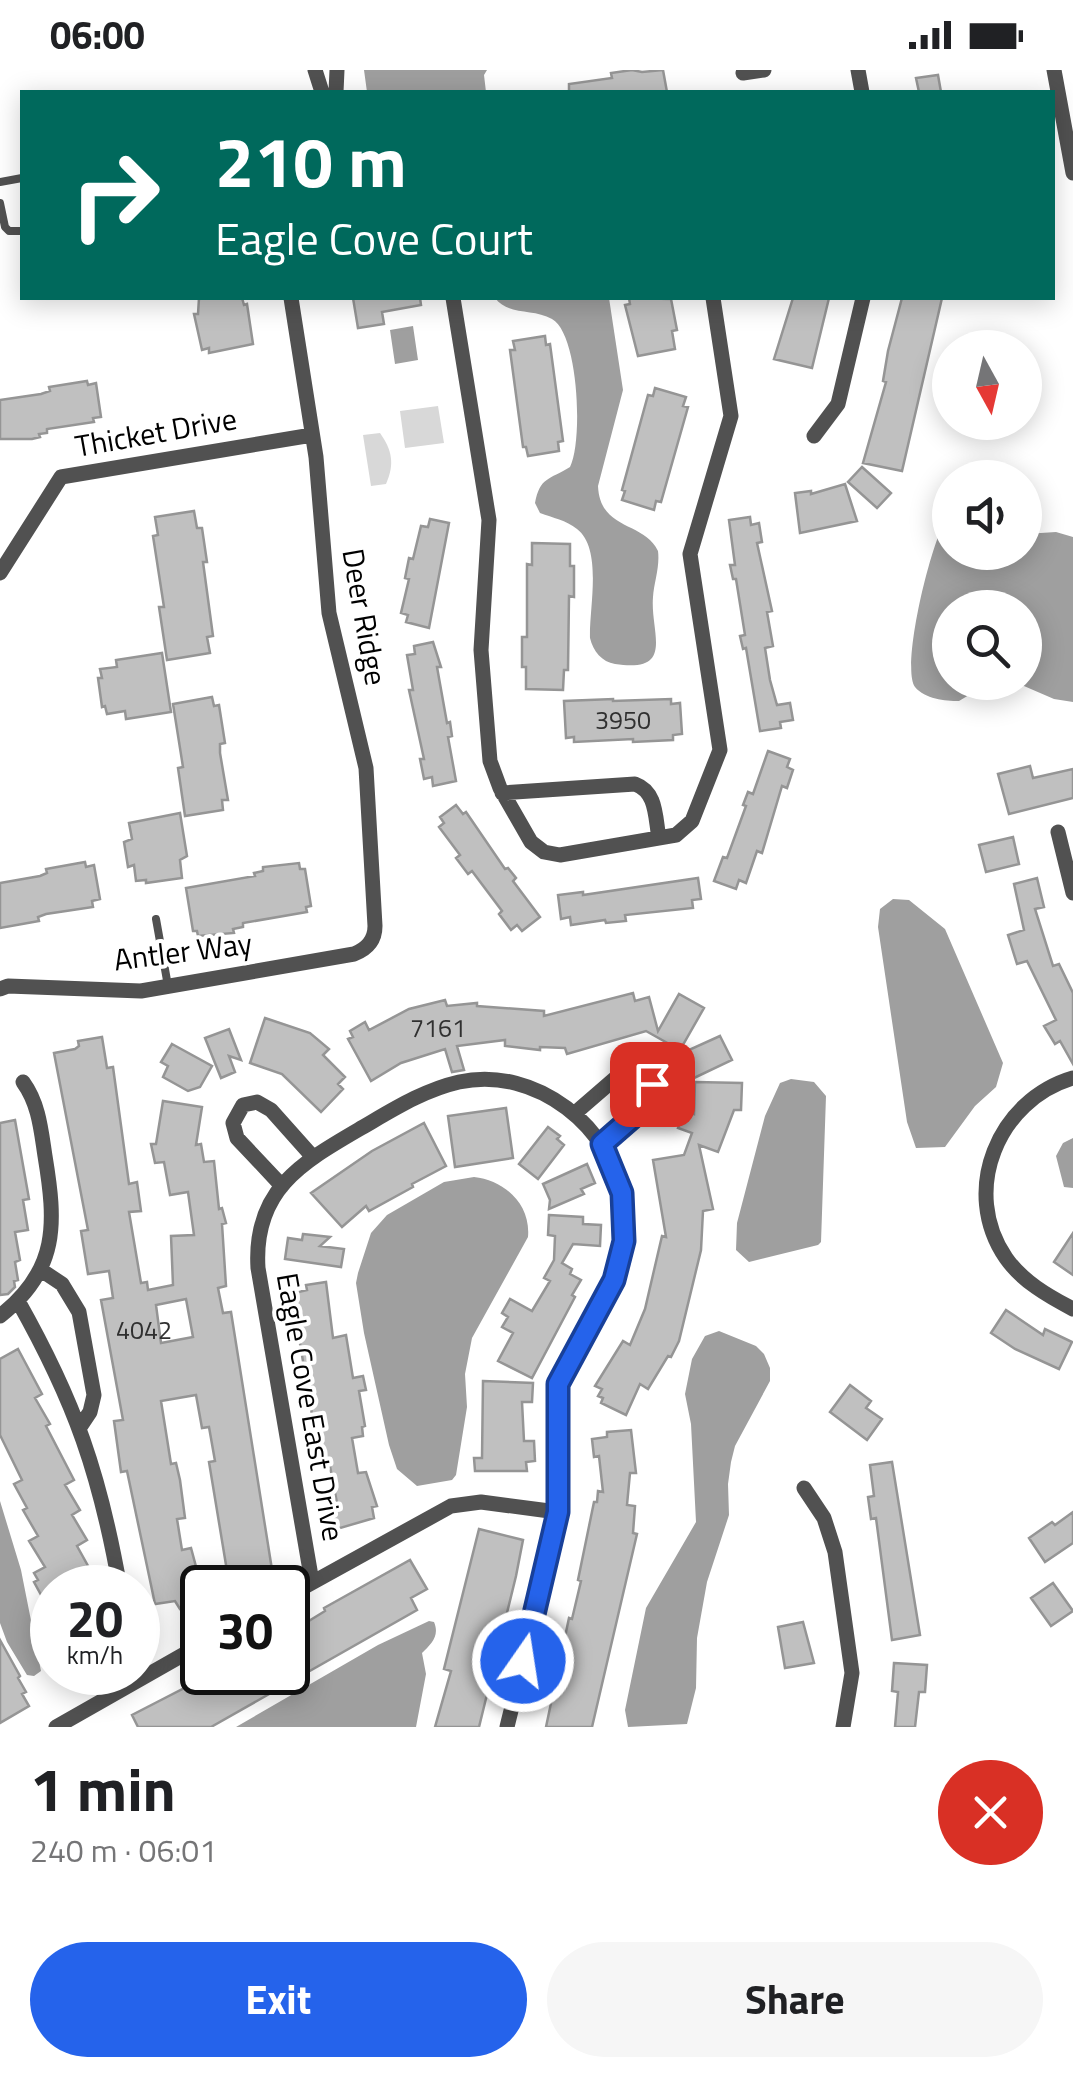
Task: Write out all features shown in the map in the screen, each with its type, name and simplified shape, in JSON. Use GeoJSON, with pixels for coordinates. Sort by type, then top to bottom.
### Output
{"type":"FeatureCollection","features":[{"type":"Feature","properties":{"kind":"street"},"geometry":{"type":"LineString","coordinates":[[743,73],[764,70]]}},
{"type":"Feature","properties":{"kind":"street"},"geometry":{"type":"LineString","coordinates":[[1054,70],[1073,173]]}},
{"type":"Feature","properties":{"kind":"street","name":"Deer Ridge"},"geometry":{"type":"LineString","coordinates":[[291,300],[312,434],[328,613],[366,768],[376,926],[369,945]]}},
{"type":"Feature","properties":{"kind":"street"},"geometry":{"type":"LineString","coordinates":[[453,300],[489,520],[481,650],[490,761],[502,793],[531,842],[552,855],[676,835],[692,821],[720,750],[690,554],[731,416],[713,300]]}},
{"type":"Feature","properties":{"kind":"street"},"geometry":{"type":"LineString","coordinates":[[814,436],[838,404],[864,300]]}},
{"type":"Feature","properties":{"kind":"street","name":"Thicket Drive"},"geometry":{"type":"LineString","coordinates":[[0,574],[61,477],[312,434]]}},
{"type":"Feature","properties":{"kind":"street"},"geometry":{"type":"LineString","coordinates":[[502,793],[635,784],[651,794],[659,838]]}},
{"type":"Feature","properties":{"kind":"street"},"geometry":{"type":"LineString","coordinates":[[1058,832],[1073,893]]}},
{"type":"Feature","properties":{"kind":"street","name":"Antler Way"},"geometry":{"type":"LineString","coordinates":[[0,989],[8,986],[141,990],[354,954],[369,945]]}},
{"type":"Feature","properties":{"kind":"street"},"geometry":{"type":"LineString","coordinates":[[574,1114],[626,1069],[640,1070],[649,1076],[653,1088],[649,1103],[602,1144]]}},
{"type":"Feature","properties":{"kind":"street"},"geometry":{"type":"LineString","coordinates":[[1073,1078],[1041,1091],[1011,1119],[992,1154],[986,1186],[989,1219],[1004,1256],[1020,1275],[1073,1309]]}},
{"type":"Feature","properties":{"kind":"street"},"geometry":{"type":"LineString","coordinates":[[0,1316],[18,1302],[41,1270],[52,1229],[52,1202],[38,1114],[23,1082]]}},
{"type":"Feature","properties":{"kind":"street"},"geometry":{"type":"LineString","coordinates":[[312,1156],[268,1108],[257,1102],[243,1106],[234,1118],[237,1138],[282,1186],[312,1156],[413,1099],[460,1082],[502,1082],[527,1087],[574,1114],[602,1144],[622,1193],[624,1241],[614,1280],[558,1384],[558,1512],[507,1727]]}},
{"type":"Feature","properties":{"kind":"street","name":"Eagle Cove East Drive"},"geometry":{"type":"LineString","coordinates":[[282,1186],[264,1218],[258,1259],[312,1582]]}},
{"type":"Feature","properties":{"kind":"street"},"geometry":{"type":"LineString","coordinates":[[41,1270],[69,1292],[82,1322],[94,1395],[90,1412],[80,1427]]}},
{"type":"Feature","properties":{"kind":"street"},"geometry":{"type":"LineString","coordinates":[[18,1302],[58,1374],[80,1427],[105,1508],[116,1565]]}},
{"type":"Feature","properties":{"kind":"street"},"geometry":{"type":"LineString","coordinates":[[804,1488],[827,1524],[835,1552],[852,1662],[843,1727]]}},
{"type":"Feature","properties":{"kind":"street"},"geometry":{"type":"LineString","coordinates":[[312,1582],[451,1506],[481,1502],[558,1512]]}},
{"type":"Feature","properties":{"kind":"street"},"geometry":{"type":"LineString","coordinates":[[56,1727],[180,1657]]}},
{"type":"Feature","properties":{"kind":"lane"},"geometry":{"type":"LineString","coordinates":[[0,203],[4,227],[20,230]]}},
{"type":"Feature","properties":{"kind":"lane"},"geometry":{"type":"LineString","coordinates":[[156,919],[168,986]]}},
{"type":"Feature","properties":{"kind":"shaded area"},"geometry":{"type":"Polygon","coordinates":[[[364,70],[487,70],[486,90],[367,90],[364,70]]]}},
{"type":"Feature","properties":{"kind":"shaded area"},"geometry":{"type":"Polygon","coordinates":[[[497,300],[609,300],[623,390],[598,486],[606,511],[651,541],[658,551],[653,597],[656,647],[646,662],[615,664],[596,651],[590,638],[590,550],[577,529],[540,513],[535,503],[543,484],[570,467],[574,454],[576,389],[568,345],[552,319],[497,300]]]}},
{"type":"Feature","properties":{"kind":"shaded area"},"geometry":{"type":"Polygon","coordinates":[[[413,326],[418,360],[395,364],[390,330],[413,326]]]}},
{"type":"Feature","properties":{"kind":"shaded area"},"geometry":{"type":"Polygon","coordinates":[[[438,406],[444,443],[405,448],[400,411],[438,406]]]}},
{"type":"Feature","properties":{"kind":"shaded area"},"geometry":{"type":"Polygon","coordinates":[[[380,433],[390,451],[391,470],[386,484],[371,486],[363,435],[380,433]]]}},
{"type":"Feature","properties":{"kind":"shaded area"},"geometry":{"type":"Polygon","coordinates":[[[1042,533],[1073,537],[1073,702],[1042,694],[1042,590],[932,590],[932,698],[919,691],[912,675],[912,654],[920,599],[932,556],[932,570],[1042,570],[1042,533]]]}},
{"type":"Feature","properties":{"kind":"shaded area"},"geometry":{"type":"Polygon","coordinates":[[[893,899],[909,900],[945,929],[1003,1063],[996,1087],[975,1106],[945,1147],[916,1148],[907,1122],[878,927],[880,909],[893,899]]]}},
{"type":"Feature","properties":{"kind":"shaded area"},"geometry":{"type":"Polygon","coordinates":[[[791,1079],[814,1082],[826,1096],[821,1242],[749,1262],[736,1250],[737,1223],[765,1116],[780,1083],[791,1079]]]}},
{"type":"Feature","properties":{"kind":"shaded area"},"geometry":{"type":"Polygon","coordinates":[[[1073,1138],[1073,1188],[1064,1187],[1056,1156],[1063,1143],[1073,1138]]]}},
{"type":"Feature","properties":{"kind":"shaded area"},"geometry":{"type":"Polygon","coordinates":[[[474,1177],[496,1183],[513,1196],[525,1214],[528,1237],[472,1338],[465,1374],[467,1407],[456,1475],[452,1480],[417,1486],[397,1469],[389,1445],[356,1283],[371,1233],[387,1215],[444,1182],[474,1177]]]}},
{"type":"Feature","properties":{"kind":"shaded area"},"geometry":{"type":"Polygon","coordinates":[[[719,1331],[756,1346],[770,1368],[770,1381],[735,1446],[731,1462],[729,1515],[707,1582],[697,1638],[696,1688],[687,1724],[628,1727],[625,1710],[646,1608],[696,1522],[691,1424],[685,1394],[692,1359],[705,1336],[719,1331]]]}},
{"type":"Feature","properties":{"kind":"shaded area"},"geometry":{"type":"Polygon","coordinates":[[[0,1501],[30,1615],[30,1675],[7,1642],[0,1623],[0,1501]]]}},
{"type":"Feature","properties":{"kind":"shaded area"},"geometry":{"type":"Polygon","coordinates":[[[434,1622],[435,1636],[422,1653],[426,1674],[416,1727],[236,1727],[291,1695],[310,1695],[310,1684],[378,1645],[434,1622]]]}},
{"type":"Feature","properties":{"kind":"building"},"geometry":{"type":"Polygon","coordinates":[[[663,70],[667,90],[569,90],[569,84],[612,78],[611,73],[663,70]]]}},
{"type":"Feature","properties":{"kind":"building"},"geometry":{"type":"Polygon","coordinates":[[[938,75],[941,90],[919,90],[916,78],[938,75]]]}},
{"type":"Feature","properties":{"kind":"building"},"geometry":{"type":"Polygon","coordinates":[[[199,300],[243,300],[247,304],[253,344],[209,353],[209,348],[202,350],[194,314],[198,314],[199,300]]]}},
{"type":"Feature","properties":{"kind":"building"},"geometry":{"type":"Polygon","coordinates":[[[353,300],[420,300],[421,305],[382,312],[384,324],[358,328],[353,300]]]}},
{"type":"Feature","properties":{"kind":"building"},"geometry":{"type":"Polygon","coordinates":[[[629,300],[671,300],[677,330],[672,331],[675,349],[638,356],[625,305],[630,304],[629,300]]]}},
{"type":"Feature","properties":{"kind":"building"},"geometry":{"type":"Polygon","coordinates":[[[792,300],[829,300],[812,368],[774,359],[792,300]]]}},
{"type":"Feature","properties":{"kind":"building"},"geometry":{"type":"Polygon","coordinates":[[[901,300],[942,300],[902,471],[863,463],[886,382],[883,381],[901,300]]]}},
{"type":"Feature","properties":{"kind":"building"},"geometry":{"type":"Polygon","coordinates":[[[545,336],[546,345],[550,344],[563,441],[558,442],[559,451],[528,456],[523,447],[510,350],[515,350],[513,341],[545,336]]]}},
{"type":"Feature","properties":{"kind":"building"},"geometry":{"type":"Polygon","coordinates":[[[87,381],[88,385],[96,383],[101,417],[93,418],[94,422],[47,429],[47,433],[32,439],[0,439],[0,400],[87,381]]]}},
{"type":"Feature","properties":{"kind":"building"},"geometry":{"type":"Polygon","coordinates":[[[655,388],[686,397],[683,406],[688,407],[661,502],[656,501],[654,510],[622,500],[622,490],[648,395],[653,396],[655,388]]]}},
{"type":"Feature","properties":{"kind":"building"},"geometry":{"type":"Polygon","coordinates":[[[862,467],[891,493],[877,508],[848,482],[862,467]]]}},
{"type":"Feature","properties":{"kind":"building"},"geometry":{"type":"Polygon","coordinates":[[[845,484],[857,521],[800,533],[795,493],[811,494],[845,484]]]}},
{"type":"Feature","properties":{"kind":"building"},"geometry":{"type":"Polygon","coordinates":[[[194,511],[197,528],[202,528],[207,562],[203,562],[213,636],[207,637],[210,653],[167,660],[153,536],[158,535],[155,517],[194,511]]]}},
{"type":"Feature","properties":{"kind":"building"},"geometry":{"type":"Polygon","coordinates":[[[750,517],[751,525],[759,523],[762,542],[757,543],[772,611],[767,612],[773,646],[765,648],[770,680],[777,705],[790,703],[793,720],[780,722],[781,728],[760,731],[746,648],[743,649],[740,636],[745,635],[736,579],[730,565],[735,565],[729,520],[750,517]]]}},
{"type":"Feature","properties":{"kind":"building"},"geometry":{"type":"Polygon","coordinates":[[[430,519],[449,523],[429,628],[406,622],[408,615],[401,613],[409,579],[405,578],[409,558],[413,559],[421,526],[428,527],[430,519]]]}},
{"type":"Feature","properties":{"kind":"building"},"geometry":{"type":"Polygon","coordinates":[[[532,543],[570,544],[574,597],[569,596],[568,670],[564,670],[563,690],[526,689],[522,637],[527,637],[527,564],[532,565],[532,543]]]}},
{"type":"Feature","properties":{"kind":"building"},"geometry":{"type":"Polygon","coordinates":[[[433,642],[441,667],[437,667],[447,723],[450,722],[452,736],[448,737],[456,781],[433,786],[432,777],[424,779],[420,759],[424,759],[409,690],[413,690],[407,655],[415,654],[414,646],[433,642]]]}},
{"type":"Feature","properties":{"kind":"building"},"geometry":{"type":"Polygon","coordinates":[[[162,653],[171,712],[126,719],[125,711],[107,714],[105,706],[102,707],[100,669],[117,667],[116,660],[162,653]]]}},
{"type":"Feature","properties":{"kind":"building"},"geometry":{"type":"Polygon","coordinates":[[[212,697],[214,706],[219,705],[225,743],[220,744],[220,753],[228,800],[222,800],[223,810],[185,816],[178,768],[183,767],[173,704],[212,697]]]}},
{"type":"Feature","properties":{"kind":"building"},"geometry":{"type":"Polygon","coordinates":[[[671,699],[671,704],[680,703],[682,734],[673,735],[673,740],[633,742],[574,742],[574,737],[566,738],[564,701],[671,699]]]}},
{"type":"Feature","properties":{"kind":"building"},"geometry":{"type":"Polygon","coordinates":[[[768,751],[790,759],[787,767],[793,770],[787,788],[782,786],[762,853],[757,851],[746,883],[739,880],[736,889],[714,881],[723,857],[727,858],[746,806],[743,805],[748,792],[753,794],[768,751]]]}},
{"type":"Feature","properties":{"kind":"building"},"geometry":{"type":"Polygon","coordinates":[[[1030,766],[1033,778],[1073,769],[1073,798],[1009,814],[998,774],[1030,766]]]}},
{"type":"Feature","properties":{"kind":"building"},"geometry":{"type":"Polygon","coordinates":[[[456,805],[463,814],[466,812],[505,869],[516,878],[513,881],[540,917],[522,931],[517,925],[511,930],[472,871],[468,874],[456,858],[460,855],[439,827],[444,823],[440,817],[456,805]]]}},
{"type":"Feature","properties":{"kind":"building"},"geometry":{"type":"Polygon","coordinates":[[[180,813],[187,856],[180,860],[182,878],[136,881],[134,865],[128,867],[124,842],[132,839],[129,823],[180,813]]]}},
{"type":"Feature","properties":{"kind":"building"},"geometry":{"type":"Polygon","coordinates":[[[1013,837],[1019,864],[986,872],[979,845],[1013,837]]]}},
{"type":"Feature","properties":{"kind":"building"},"geometry":{"type":"Polygon","coordinates":[[[85,862],[86,867],[94,865],[100,899],[92,901],[93,907],[46,914],[38,917],[39,921],[0,928],[0,883],[85,862]]]}},
{"type":"Feature","properties":{"kind":"building"},"geometry":{"type":"Polygon","coordinates":[[[299,863],[300,869],[305,869],[311,906],[306,907],[307,912],[243,923],[243,927],[233,929],[234,933],[198,936],[193,931],[186,888],[255,876],[263,867],[299,863]]]}},
{"type":"Feature","properties":{"kind":"building"},"geometry":{"type":"Polygon","coordinates":[[[698,878],[701,899],[692,900],[693,908],[625,915],[626,921],[606,923],[605,920],[571,925],[570,917],[561,919],[558,895],[583,895],[698,878]]]}},
{"type":"Feature","properties":{"kind":"building"},"geometry":{"type":"Polygon","coordinates":[[[1037,878],[1044,907],[1035,909],[1053,966],[1059,964],[1073,993],[1073,1064],[1060,1041],[1055,1044],[1044,1026],[1056,1020],[1027,961],[1017,964],[1008,935],[1024,930],[1014,884],[1037,878]]]}},
{"type":"Feature","properties":{"kind":"building"},"geometry":{"type":"Polygon","coordinates":[[[633,993],[635,1001],[649,997],[658,1031],[679,994],[704,1008],[680,1050],[646,1031],[567,1054],[565,1048],[505,1046],[505,1040],[457,1046],[464,1070],[452,1072],[445,1049],[401,1063],[371,1081],[348,1039],[353,1037],[350,1031],[365,1022],[369,1030],[409,1009],[445,1000],[447,1006],[477,1003],[544,1011],[544,1016],[633,993]]]}},
{"type":"Feature","properties":{"kind":"building"},"geometry":{"type":"Polygon","coordinates":[[[265,1018],[310,1033],[329,1049],[323,1055],[345,1077],[338,1084],[343,1089],[321,1112],[282,1074],[250,1063],[265,1018]]]}},
{"type":"Feature","properties":{"kind":"building"},"geometry":{"type":"Polygon","coordinates":[[[229,1029],[241,1060],[229,1056],[235,1072],[221,1078],[205,1038],[229,1029]]]}},
{"type":"Feature","properties":{"kind":"building"},"geometry":{"type":"Polygon","coordinates":[[[720,1036],[732,1060],[694,1078],[682,1053],[720,1036]]]}},
{"type":"Feature","properties":{"kind":"building"},"geometry":{"type":"Polygon","coordinates":[[[102,1037],[107,1068],[113,1067],[129,1184],[137,1182],[141,1211],[129,1212],[141,1283],[147,1282],[148,1290],[173,1285],[171,1236],[194,1235],[188,1192],[170,1195],[164,1162],[155,1163],[151,1144],[156,1144],[163,1101],[202,1107],[196,1145],[201,1144],[204,1162],[214,1161],[219,1209],[222,1208],[226,1223],[222,1224],[226,1286],[218,1288],[223,1313],[231,1312],[271,1565],[226,1565],[209,1462],[215,1461],[209,1427],[202,1428],[196,1395],[161,1401],[171,1464],[176,1463],[180,1480],[185,1518],[177,1519],[182,1550],[191,1548],[196,1565],[180,1565],[180,1609],[175,1601],[160,1603],[160,1565],[147,1565],[127,1471],[121,1472],[114,1421],[123,1420],[101,1300],[113,1298],[109,1271],[88,1274],[81,1231],[88,1230],[54,1053],[79,1046],[78,1041],[102,1037]],[[186,1299],[156,1305],[161,1343],[193,1337],[186,1299]]]}},
{"type":"Feature","properties":{"kind":"building"},"geometry":{"type":"Polygon","coordinates":[[[172,1044],[212,1066],[200,1087],[188,1091],[163,1077],[168,1066],[161,1062],[172,1044]]]}},
{"type":"Feature","properties":{"kind":"building"},"geometry":{"type":"Polygon","coordinates":[[[695,1082],[742,1083],[741,1110],[734,1110],[718,1152],[699,1145],[713,1209],[703,1211],[701,1250],[679,1341],[648,1389],[640,1384],[626,1415],[601,1403],[603,1398],[598,1396],[602,1389],[595,1386],[623,1341],[630,1345],[645,1309],[662,1236],[666,1237],[653,1160],[684,1155],[692,1133],[678,1128],[684,1111],[694,1114],[695,1082]]]}},
{"type":"Feature","properties":{"kind":"building"},"geometry":{"type":"Polygon","coordinates":[[[506,1108],[513,1158],[455,1167],[448,1116],[506,1108]]]}},
{"type":"Feature","properties":{"kind":"building"},"geometry":{"type":"Polygon","coordinates":[[[15,1120],[29,1199],[23,1200],[28,1230],[15,1232],[20,1260],[15,1262],[18,1280],[8,1294],[0,1295],[0,1123],[15,1120]]]}},
{"type":"Feature","properties":{"kind":"building"},"geometry":{"type":"Polygon","coordinates":[[[424,1123],[446,1166],[412,1184],[413,1187],[369,1211],[366,1206],[342,1227],[311,1193],[372,1151],[424,1123]]]}},
{"type":"Feature","properties":{"kind":"building"},"geometry":{"type":"Polygon","coordinates":[[[548,1127],[564,1145],[538,1179],[519,1164],[548,1127]]]}},
{"type":"Feature","properties":{"kind":"building"},"geometry":{"type":"Polygon","coordinates":[[[587,1164],[595,1183],[581,1189],[584,1194],[549,1209],[550,1200],[543,1184],[587,1164]]]}},
{"type":"Feature","properties":{"kind":"building"},"geometry":{"type":"Polygon","coordinates":[[[549,1215],[583,1217],[583,1224],[601,1225],[600,1246],[573,1244],[562,1263],[581,1280],[532,1378],[498,1361],[513,1333],[502,1327],[508,1317],[502,1313],[510,1299],[532,1311],[550,1281],[544,1278],[554,1260],[555,1236],[548,1235],[549,1215]]]}},
{"type":"Feature","properties":{"kind":"building"},"geometry":{"type":"Polygon","coordinates":[[[1073,1233],[1073,1275],[1054,1262],[1073,1233]]]}},
{"type":"Feature","properties":{"kind":"building"},"geometry":{"type":"Polygon","coordinates":[[[303,1234],[330,1237],[320,1246],[344,1249],[341,1267],[285,1259],[288,1238],[302,1240],[303,1234]]]}},
{"type":"Feature","properties":{"kind":"building"},"geometry":{"type":"Polygon","coordinates":[[[326,1282],[333,1338],[346,1335],[353,1378],[363,1376],[366,1390],[359,1391],[365,1426],[363,1436],[352,1438],[358,1473],[366,1472],[377,1506],[372,1507],[374,1518],[330,1531],[326,1511],[338,1508],[329,1461],[320,1462],[294,1308],[294,1293],[307,1290],[306,1285],[326,1282]]]}},
{"type":"Feature","properties":{"kind":"building"},"geometry":{"type":"Polygon","coordinates":[[[1006,1310],[1043,1335],[1045,1329],[1072,1342],[1059,1369],[991,1333],[1006,1310]]]}},
{"type":"Feature","properties":{"kind":"building"},"geometry":{"type":"Polygon","coordinates":[[[18,1349],[42,1394],[35,1398],[74,1480],[65,1485],[80,1510],[72,1515],[87,1540],[77,1546],[88,1565],[44,1565],[29,1541],[38,1536],[23,1510],[27,1508],[14,1484],[22,1480],[0,1435],[0,1359],[18,1349]]]}},
{"type":"Feature","properties":{"kind":"building"},"geometry":{"type":"Polygon","coordinates":[[[483,1381],[533,1383],[532,1402],[522,1402],[524,1441],[534,1441],[535,1461],[526,1462],[527,1471],[475,1471],[474,1458],[482,1458],[483,1381]]]}},
{"type":"Feature","properties":{"kind":"building"},"geometry":{"type":"Polygon","coordinates":[[[850,1385],[871,1401],[866,1408],[882,1419],[867,1440],[830,1412],[850,1385]]]}},
{"type":"Feature","properties":{"kind":"building"},"geometry":{"type":"Polygon","coordinates":[[[631,1430],[636,1473],[630,1473],[627,1505],[635,1506],[633,1533],[637,1534],[592,1727],[546,1727],[569,1618],[572,1619],[581,1581],[578,1580],[594,1502],[598,1491],[603,1492],[599,1456],[594,1457],[592,1439],[607,1437],[607,1432],[631,1430]]]}},
{"type":"Feature","properties":{"kind":"building"},"geometry":{"type":"Polygon","coordinates":[[[892,1462],[920,1635],[892,1640],[876,1518],[871,1519],[868,1497],[874,1496],[870,1465],[892,1462]]]}},
{"type":"Feature","properties":{"kind":"building"},"geometry":{"type":"Polygon","coordinates":[[[1073,1512],[1073,1543],[1045,1562],[1029,1538],[1073,1512]]]}},
{"type":"Feature","properties":{"kind":"building"},"geometry":{"type":"Polygon","coordinates":[[[479,1529],[523,1540],[516,1576],[479,1727],[435,1727],[451,1671],[444,1669],[479,1529]]]}},
{"type":"Feature","properties":{"kind":"building"},"geometry":{"type":"Polygon","coordinates":[[[410,1560],[427,1589],[411,1598],[417,1610],[310,1671],[310,1620],[324,1608],[410,1560]]]}},
{"type":"Feature","properties":{"kind":"building"},"geometry":{"type":"Polygon","coordinates":[[[1053,1583],[1073,1611],[1051,1626],[1031,1598],[1053,1583]]]}},
{"type":"Feature","properties":{"kind":"building"},"geometry":{"type":"Polygon","coordinates":[[[803,1622],[814,1663],[785,1668],[778,1627],[803,1622]]]}},
{"type":"Feature","properties":{"kind":"building"},"geometry":{"type":"Polygon","coordinates":[[[0,1640],[20,1676],[26,1692],[22,1694],[29,1706],[0,1723],[0,1640]]]}},
{"type":"Feature","properties":{"kind":"building"},"geometry":{"type":"Polygon","coordinates":[[[894,1663],[927,1665],[925,1692],[919,1692],[915,1727],[895,1727],[898,1692],[892,1691],[894,1663]]]}},
{"type":"Feature","properties":{"kind":"building"},"geometry":{"type":"Polygon","coordinates":[[[180,1690],[180,1695],[267,1695],[211,1727],[138,1727],[132,1715],[180,1690]]]}},
{"type":"Feature","properties":{"kind":"route"},"geometry":{"type":"LineString","coordinates":[[523,1661],[558,1512],[558,1384],[614,1280],[622,1257],[622,1193],[602,1144],[649,1103],[652,1084]]}}]}
